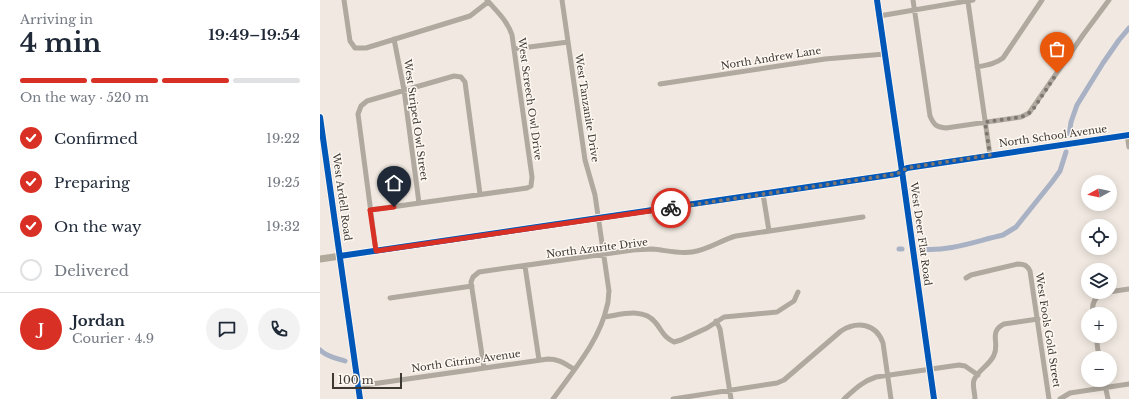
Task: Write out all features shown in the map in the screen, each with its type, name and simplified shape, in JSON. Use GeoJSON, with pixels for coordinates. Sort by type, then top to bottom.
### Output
{"type":"FeatureCollection","features":[{"type":"Feature","properties":{"kind":"street"},"geometry":{"type":"LineString","coordinates":[[344,0],[350,41],[355,48],[366,48],[470,16],[487,1]]}},
{"type":"Feature","properties":{"kind":"street","name":"West Tanzanite Drive"},"geometry":{"type":"LineString","coordinates":[[553,399],[593,341],[608,305],[609,290],[595,195],[585,160],[562,0]]}},
{"type":"Feature","properties":{"kind":"street","name":"West Deer Flat Road"},"geometry":{"type":"LineString","coordinates":[[877,0],[934,399]]}},
{"type":"Feature","properties":{"kind":"street"},"geometry":{"type":"LineString","coordinates":[[913,0],[930,116],[932,121],[940,128],[1021,117],[1029,113],[1109,0]]}},
{"type":"Feature","properties":{"kind":"street"},"geometry":{"type":"LineString","coordinates":[[977,67],[997,63],[1003,58],[1042,0]]}},
{"type":"Feature","properties":{"kind":"street","name":"West Screech Owl Drive"},"geometry":{"type":"LineString","coordinates":[[480,194],[527,188],[531,186],[532,177],[512,36],[505,20],[487,1]]}},
{"type":"Feature","properties":{"kind":"street"},"geometry":{"type":"LineString","coordinates":[[879,16],[970,1],[977,67],[990,155]]}},
{"type":"Feature","properties":{"kind":"street","name":"West Striped Owl Street"},"geometry":{"type":"LineString","coordinates":[[394,39],[404,90],[419,203]]}},
{"type":"Feature","properties":{"kind":"street"},"geometry":{"type":"LineString","coordinates":[[514,50],[568,42]]}},
{"type":"Feature","properties":{"kind":"street","name":"North Andrew Lane"},"geometry":{"type":"LineString","coordinates":[[660,84],[825,59],[885,54]]}},
{"type":"Feature","properties":{"kind":"street"},"geometry":{"type":"LineString","coordinates":[[370,210],[480,194],[465,82],[461,77],[454,76],[404,90],[367,101],[361,106],[358,114],[370,210],[376,251]]}},
{"type":"Feature","properties":{"kind":"street","name":"West Ardell Road"},"geometry":{"type":"LineString","coordinates":[[320,117],[360,399]]}},
{"type":"Feature","properties":{"kind":"street"},"geometry":{"type":"LineString","coordinates":[[1128,135],[1129,147]]}},
{"type":"Feature","properties":{"kind":"street","name":"North School Avenue"},"geometry":{"type":"LineString","coordinates":[[320,259],[897,174],[907,168],[1128,135]]}},
{"type":"Feature","properties":{"kind":"street"},"geometry":{"type":"LineString","coordinates":[[763,194],[769,231]]}},
{"type":"Feature","properties":{"kind":"street","name":"North Azurite Drive"},"geometry":{"type":"LineString","coordinates":[[472,286],[473,277],[479,272],[633,250],[651,249],[680,253],[694,252],[706,249],[726,239],[736,236],[863,217]]}},
{"type":"Feature","properties":{"kind":"street","name":"West Fools Gold Street"},"geometry":{"type":"LineString","coordinates":[[966,278],[971,275],[1018,264],[1026,265],[1030,271],[1049,399]]}},
{"type":"Feature","properties":{"kind":"street"},"geometry":{"type":"LineString","coordinates":[[525,266],[539,360]]}},
{"type":"Feature","properties":{"kind":"street"},"geometry":{"type":"LineString","coordinates":[[390,298],[472,286],[484,368]]}},
{"type":"Feature","properties":{"kind":"street"},"geometry":{"type":"LineString","coordinates":[[1092,307],[1097,296],[1102,293],[1129,290]]}},
{"type":"Feature","properties":{"kind":"street"},"geometry":{"type":"LineString","coordinates":[[604,317],[636,313],[642,314],[654,321],[666,339],[674,342],[707,328],[724,317],[777,312],[794,301],[798,292]]}},
{"type":"Feature","properties":{"kind":"street"},"geometry":{"type":"LineString","coordinates":[[975,399],[973,386],[974,380],[996,353],[996,330],[1004,324],[1038,319]]}},
{"type":"Feature","properties":{"kind":"street"},"geometry":{"type":"LineString","coordinates":[[716,322],[720,329],[731,399]]}},
{"type":"Feature","properties":{"kind":"street"},"geometry":{"type":"LineString","coordinates":[[673,399],[771,385],[784,380],[846,328],[860,325],[873,328],[881,336],[891,399]]}},
{"type":"Feature","properties":{"kind":"street","name":"North Citrine Avenue"},"geometry":{"type":"LineString","coordinates":[[358,386],[539,360],[555,359],[561,361],[574,370]]}},
{"type":"Feature","properties":{"kind":"street"},"geometry":{"type":"LineString","coordinates":[[844,399],[869,379],[888,375],[960,365],[965,366],[978,375]]}},
{"type":"Feature","properties":{"kind":"street"},"geometry":{"type":"LineString","coordinates":[[1117,386],[1129,384]]}},
{"type":"Feature","properties":{"kind":"street"},"geometry":{"type":"LineString","coordinates":[[1060,399],[1070,393],[1107,387],[1108,399]]}},
{"type":"Feature","properties":{"kind":"waterway"},"geometry":{"type":"LineString","coordinates":[[1069,136],[1071,122],[1077,105],[1103,63],[1129,28]]}},
{"type":"Feature","properties":{"kind":"waterway"},"geometry":{"type":"LineString","coordinates":[[921,249],[942,249],[962,245],[1003,235],[1016,227],[1060,171],[1066,152]]}},
{"type":"Feature","properties":{"kind":"waterway"},"geometry":{"type":"LineString","coordinates":[[320,350],[329,356],[345,361]]}},
{"type":"Feature","properties":{"kind":"cycle path"},"geometry":{"type":"LineString","coordinates":[[877,0],[934,399]]}},
{"type":"Feature","properties":{"kind":"cycle path"},"geometry":{"type":"LineString","coordinates":[[320,117],[360,399]]}},
{"type":"Feature","properties":{"kind":"cycle path"},"geometry":{"type":"LineString","coordinates":[[340,256],[897,174],[907,168],[1129,135]]}},
{"type":"Feature","properties":{"kind":"way so far"},"geometry":{"type":"LineString","coordinates":[[671,208],[897,174],[907,168],[990,155],[985,122],[1021,117],[1032,111],[1057,73]]}},
{"type":"Feature","properties":{"kind":"route"},"geometry":{"type":"LineString","coordinates":[[394,207],[370,210],[376,251],[671,208]]}}]}
